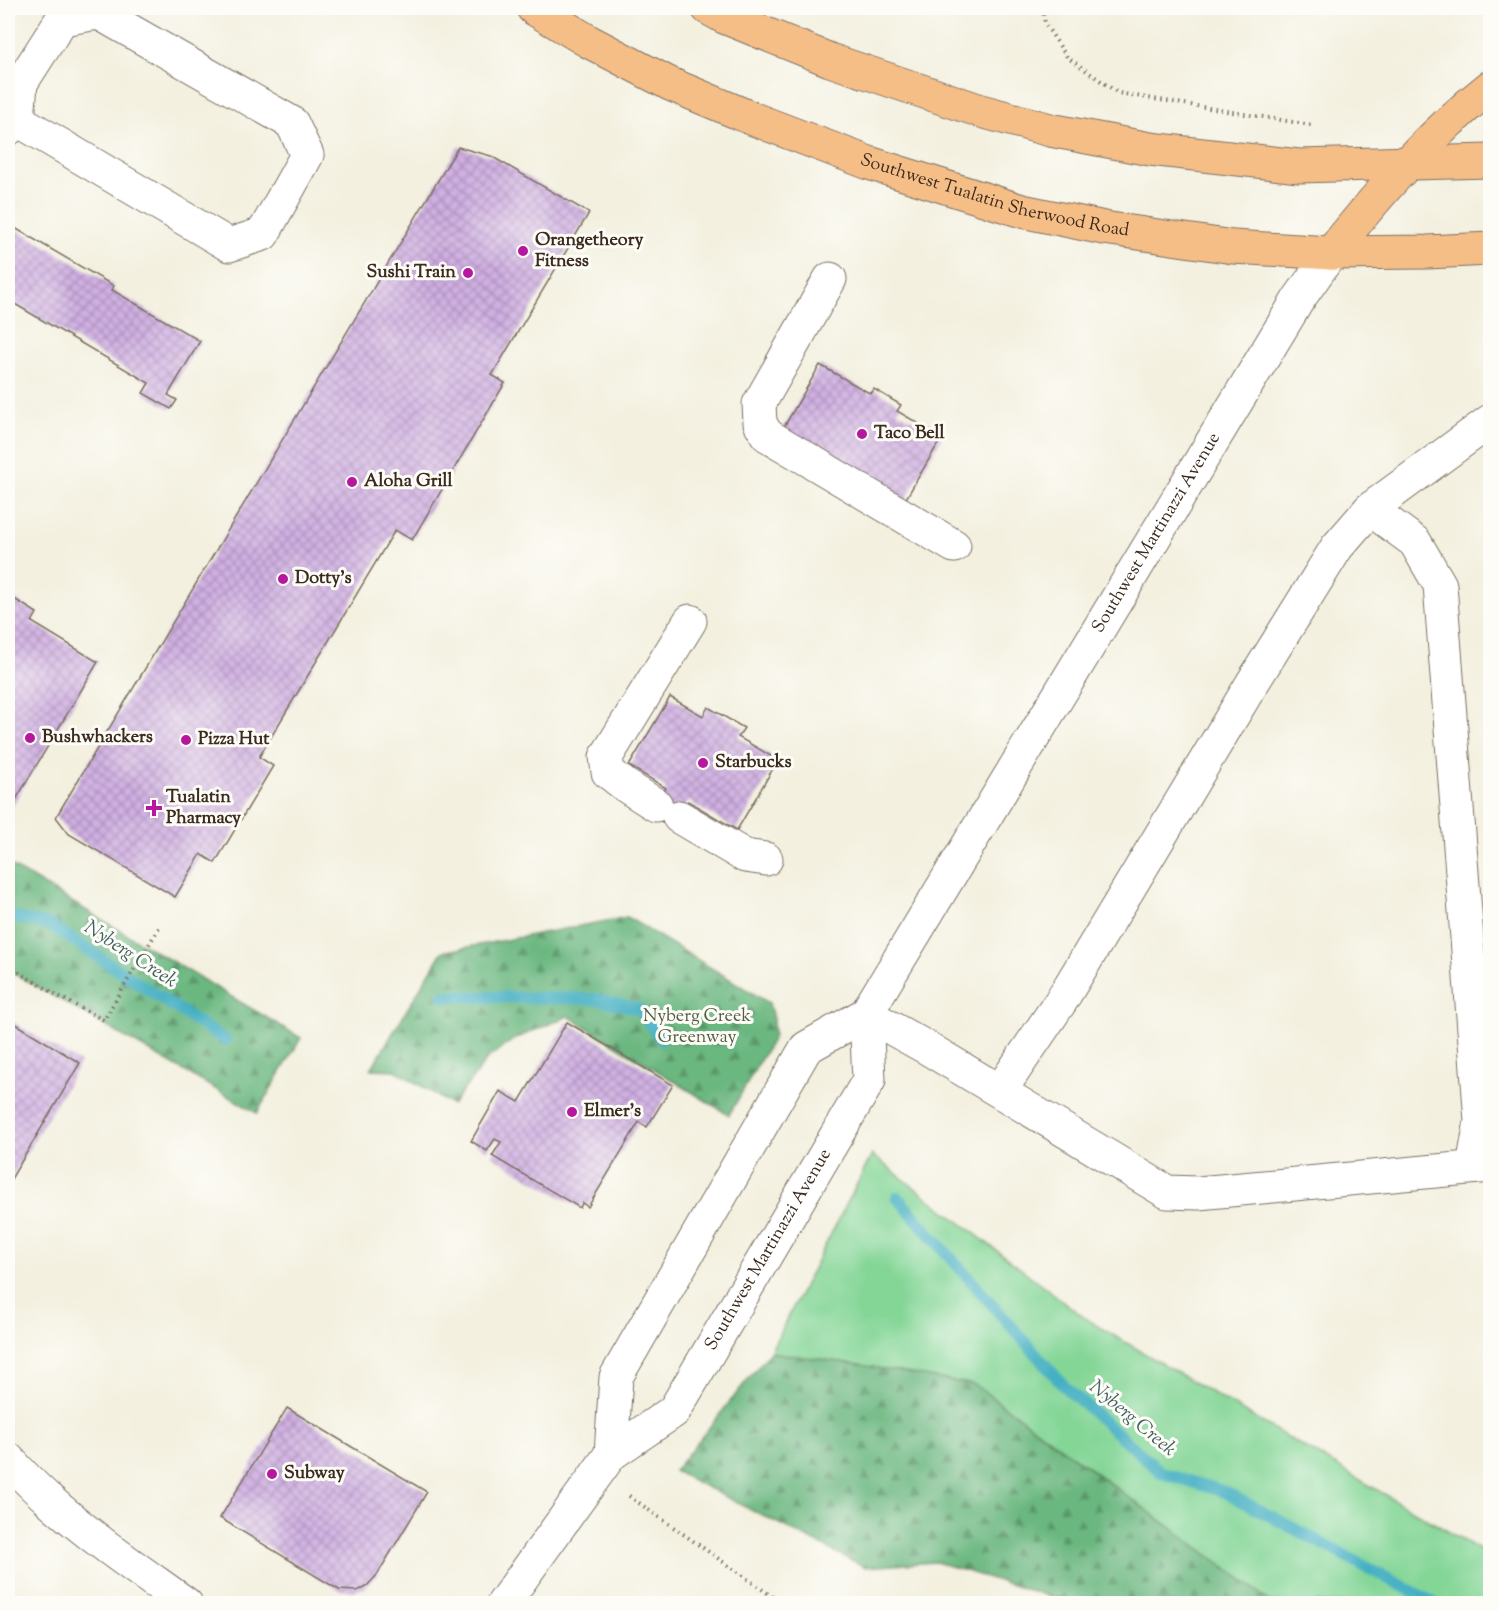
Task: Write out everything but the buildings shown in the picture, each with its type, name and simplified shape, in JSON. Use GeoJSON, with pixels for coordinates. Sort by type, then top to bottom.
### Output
{"type":"FeatureCollection","features":[{"type":"Feature","properties":{"kind":"main road","name":"Southwest Tualatin Sherwood Road"},"geometry":{"type":"LineString","coordinates":[[534,8],[588,41],[670,84],[750,118],[869,163],[1022,211],[1104,228],[1233,247],[1331,253],[1491,249]]}},
{"type":"Feature","properties":{"kind":"main road"},"geometry":{"type":"LineString","coordinates":[[708,8],[724,17],[830,60],[981,111],[1050,130],[1150,149],[1299,166],[1491,161]]}},
{"type":"Feature","properties":{"kind":"main road","name":"Southwest Martinazzi Avenue"},"geometry":{"type":"LineString","coordinates":[[1331,253],[1406,164],[1445,126],[1491,87]]}},
{"type":"Feature","properties":{"kind":"street"},"geometry":{"type":"LineString","coordinates":[[99,13],[292,123],[308,155],[263,234],[229,245],[13,125],[21,82],[62,19],[99,13]]}},
{"type":"Feature","properties":{"kind":"street","name":"Southwest Martinazzi Avenue"},"geometry":{"type":"LineString","coordinates":[[604,1464],[616,1377],[807,1048],[866,1014],[1286,321],[1331,253]]}},
{"type":"Feature","properties":{"kind":"street"},"geometry":{"type":"LineString","coordinates":[[830,279],[759,404],[760,423],[766,435],[954,546]]}},
{"type":"Feature","properties":{"kind":"street"},"geometry":{"type":"LineString","coordinates":[[1000,1091],[1061,1001],[1337,546],[1370,509],[1491,421]]}},
{"type":"Feature","properties":{"kind":"street"},"geometry":{"type":"LineString","coordinates":[[866,1014],[929,1049],[1167,1192],[1198,1193],[1482,1167],[1478,906],[1440,585],[1415,542],[1370,509]]}},
{"type":"Feature","properties":{"kind":"street"},"geometry":{"type":"LineString","coordinates":[[690,621],[606,757],[608,772],[626,786],[745,856],[766,859]]}},
{"type":"Feature","properties":{"kind":"street","name":"Southwest Martinazzi Avenue"},"geometry":{"type":"LineString","coordinates":[[503,1604],[604,1464],[674,1411],[869,1080],[866,1014]]}},
{"type":"Feature","properties":{"kind":"street"},"geometry":{"type":"LineString","coordinates":[[8,1459],[46,1498],[74,1521],[186,1604]]}},
{"type":"Feature","properties":{"kind":"path"},"geometry":{"type":"LineString","coordinates":[[1043,8],[1045,24],[1067,57],[1118,93],[1319,126]]}},
{"type":"Feature","properties":{"kind":"path"},"geometry":{"type":"LineString","coordinates":[[8,966],[104,1020],[160,926]]}},
{"type":"Feature","properties":{"kind":"path"},"geometry":{"type":"LineString","coordinates":[[604,1464],[783,1604]]}},
{"type":"Feature","properties":{"kind":"green space"},"geometry":{"type":"Polygon","coordinates":[[[8,864],[301,1038],[257,1113],[8,970],[8,864]]]}},
{"type":"Feature","properties":{"kind":"green space","name":"Nyberg Creek Greenway"},"geometry":{"type":"Polygon","coordinates":[[[627,917],[769,1003],[774,1036],[729,1115],[568,1016],[517,1038],[488,1058],[452,1105],[395,1070],[371,1069],[442,952],[627,917]]]}},
{"type":"Feature","properties":{"kind":"green space"},"geometry":{"type":"Polygon","coordinates":[[[872,1155],[1089,1321],[1490,1556],[1490,1603],[1270,1603],[1252,1587],[975,1385],[770,1352],[872,1155]]]}},
{"type":"Feature","properties":{"kind":"green space"},"geometry":{"type":"Polygon","coordinates":[[[770,1352],[975,1385],[1252,1587],[1270,1603],[1071,1603],[936,1562],[865,1567],[674,1471],[770,1352]]]}},
{"type":"Feature","properties":{"kind":"waterway","name":"Nyberg Creek"},"geometry":{"type":"LineString","coordinates":[[8,916],[50,925],[225,1040]]}},
{"type":"Feature","properties":{"kind":"waterway","name":"Nyberg Creek"},"geometry":{"type":"LineString","coordinates":[[443,996],[597,999],[639,1009],[661,1039]]}},
{"type":"Feature","properties":{"kind":"waterway","name":"Nyberg Creek"},"geometry":{"type":"LineString","coordinates":[[897,1197],[1066,1388],[1162,1473],[1225,1492],[1436,1604]]}},
{"type":"Feature","properties":{"kind":"place","name":"Orangetheory Fitness"},"geometry":{"type":"Point","coordinates":[523,251]}},
{"type":"Feature","properties":{"kind":"place","name":"Sushi Train"},"geometry":{"type":"Point","coordinates":[468,273]}},
{"type":"Feature","properties":{"kind":"place","name":"Taco Bell"},"geometry":{"type":"Point","coordinates":[862,434]}},
{"type":"Feature","properties":{"kind":"place","name":"Aloha Grill"},"geometry":{"type":"Point","coordinates":[352,482]}},
{"type":"Feature","properties":{"kind":"place","name":"Dotty's"},"geometry":{"type":"Point","coordinates":[283,579]}},
{"type":"Feature","properties":{"kind":"place","name":"Bushwhackers"},"geometry":{"type":"Point","coordinates":[30,738]}},
{"type":"Feature","properties":{"kind":"place","name":"Pizza Hut"},"geometry":{"type":"Point","coordinates":[186,740]}},
{"type":"Feature","properties":{"kind":"place","name":"Starbucks"},"geometry":{"type":"Point","coordinates":[703,763]}},
{"type":"Feature","properties":{"kind":"place","name":"Tualatin Pharmacy"},"geometry":{"type":"Point","coordinates":[154,808]}},
{"type":"Feature","properties":{"kind":"place","name":"Elmer's"},"geometry":{"type":"Point","coordinates":[572,1112]}},
{"type":"Feature","properties":{"kind":"place","name":"Subway"},"geometry":{"type":"Point","coordinates":[272,1474]}}]}
